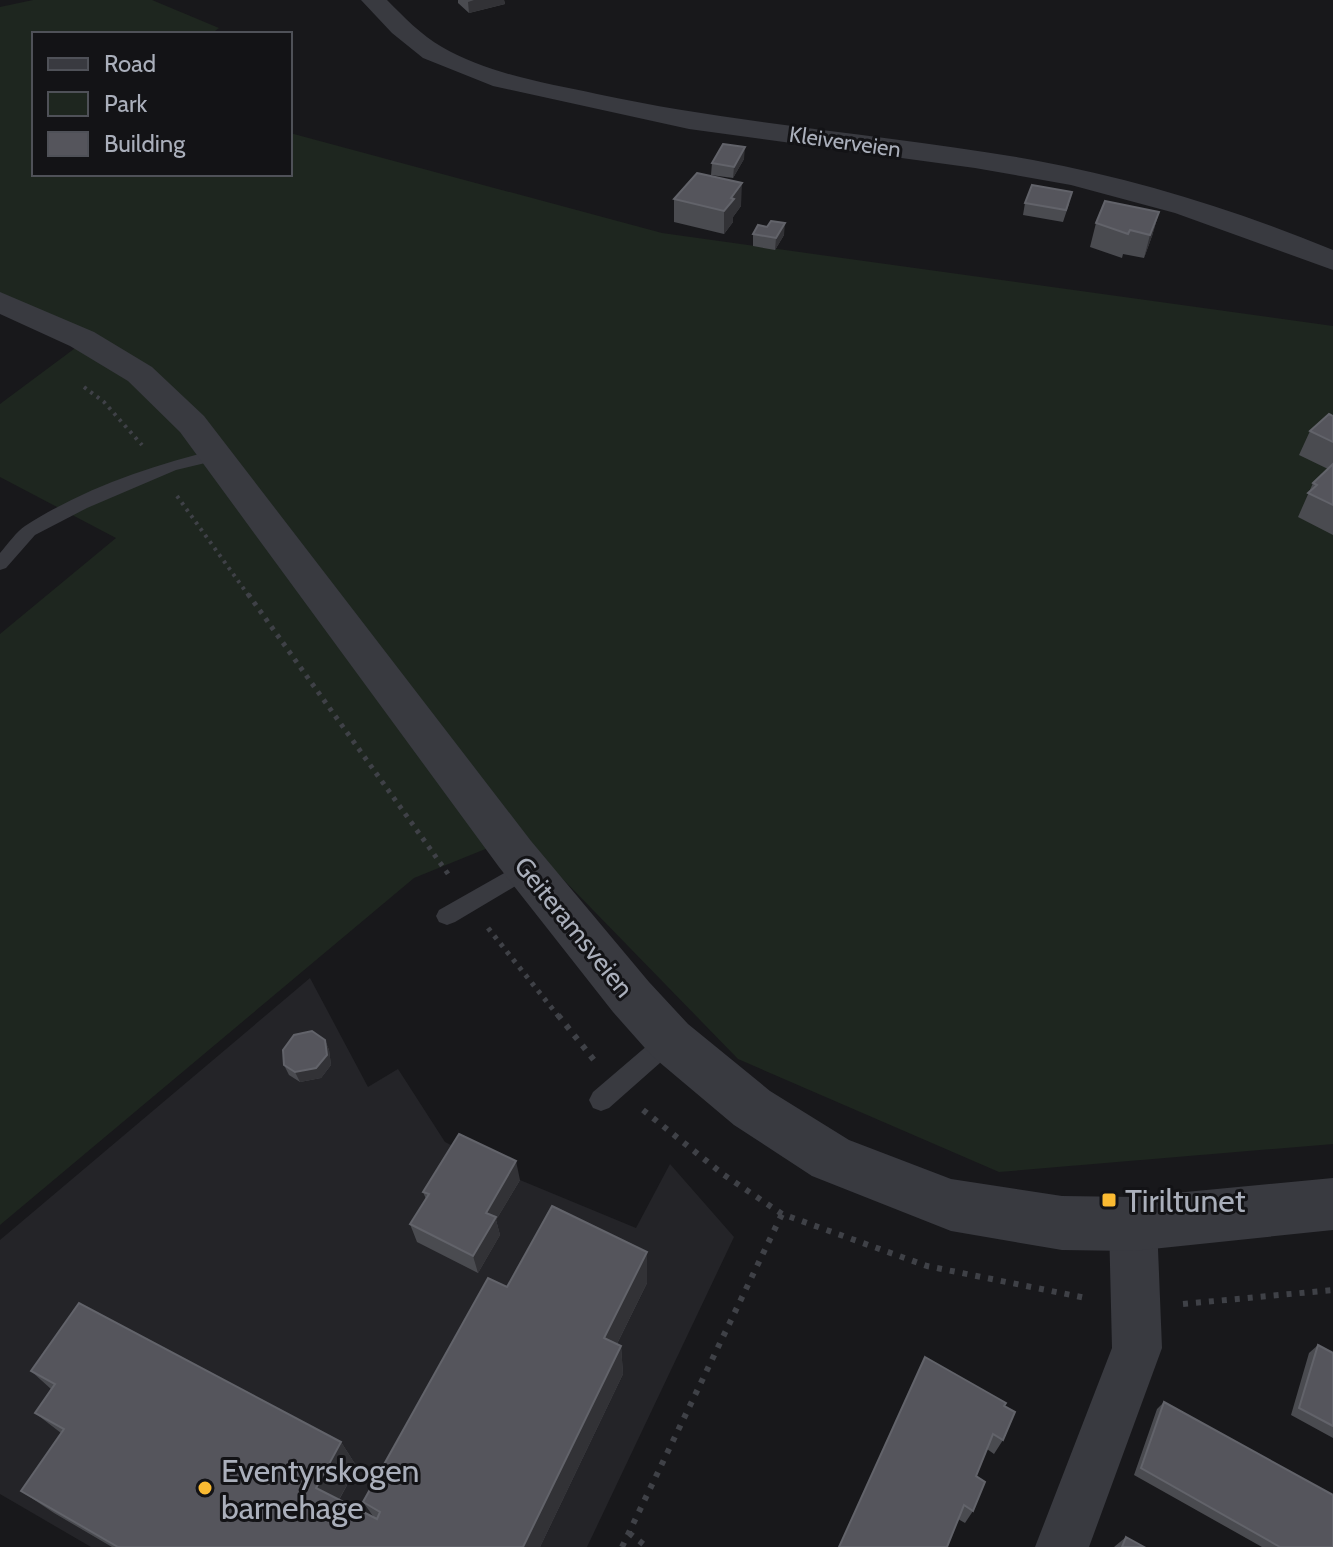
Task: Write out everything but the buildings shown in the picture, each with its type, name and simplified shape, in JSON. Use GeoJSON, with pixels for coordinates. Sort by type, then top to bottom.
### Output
{"type":"FeatureCollection","features":[{"type":"Feature","properties":{"kind":"street","name":"Kleiverveien"},"geometry":{"type":"LineString","coordinates":[[373,0],[400,28],[430,50],[487,76],[534,89],[631,111],[1030,168],[1108,184],[1198,209],[1333,261]]}},
{"type":"Feature","properties":{"kind":"street","name":"Geiteramsveien"},"geometry":{"type":"LineString","coordinates":[[0,302],[82,339],[140,374],[192,424],[527,869],[670,1040],[752,1108],[831,1158],[951,1205],[1062,1223],[1133,1224],[1333,1204]]}},
{"type":"Feature","properties":{"kind":"street"},"geometry":{"type":"LineString","coordinates":[[1062,1547],[1137,1348],[1133,1224]]}},
{"type":"Feature","properties":{"kind":"lane"},"geometry":{"type":"LineString","coordinates":[[0,538],[29,531],[159,470],[216,455]]}},
{"type":"Feature","properties":{"kind":"lane"},"geometry":{"type":"LineString","coordinates":[[0,564],[29,531]]}},
{"type":"Feature","properties":{"kind":"lane"},"geometry":{"type":"LineString","coordinates":[[447,916],[527,869]]}},
{"type":"Feature","properties":{"kind":"lane"},"geometry":{"type":"LineString","coordinates":[[608,1093],[670,1040]]}},
{"type":"Feature","properties":{"kind":"path"},"geometry":{"type":"LineString","coordinates":[[79,383],[104,402],[140,442],[608,1093],[782,1214],[927,1266],[1135,1308],[1333,1290]]}},
{"type":"Feature","properties":{"kind":"path"},"geometry":{"type":"LineString","coordinates":[[622,1547],[782,1214]]}},
{"type":"Feature","properties":{"kind":"path"},"geometry":{"type":"LineString","coordinates":[[629,1533],[647,1547]]}},
{"type":"Feature","properties":{"kind":"shaded area"},"geometry":{"type":"Polygon","coordinates":[[[310,978],[368,1087],[398,1069],[445,1142],[520,1180],[636,1228],[670,1164],[734,1237],[587,1547],[91,1547],[0,1494],[0,1240],[310,978]]]}},
{"type":"Feature","properties":{"kind":"green space"},"geometry":{"type":"Polygon","coordinates":[[[33,0],[152,0],[219,28],[214,32],[32,32],[32,176],[292,176],[292,134],[662,233],[1333,326],[1333,1144],[999,1172],[738,1059],[520,835],[414,878],[0,1225],[0,634],[116,538],[0,477],[0,404],[90,337],[0,294],[0,7],[33,0]]]}},
{"type":"Feature","properties":{"kind":"place","name":"Tiriltunet"},"geometry":{"type":"Point","coordinates":[1109,1200]}},
{"type":"Feature","properties":{"kind":"place","name":"Eventyrskogen barnehage"},"geometry":{"type":"Point","coordinates":[205,1488]}}]}
